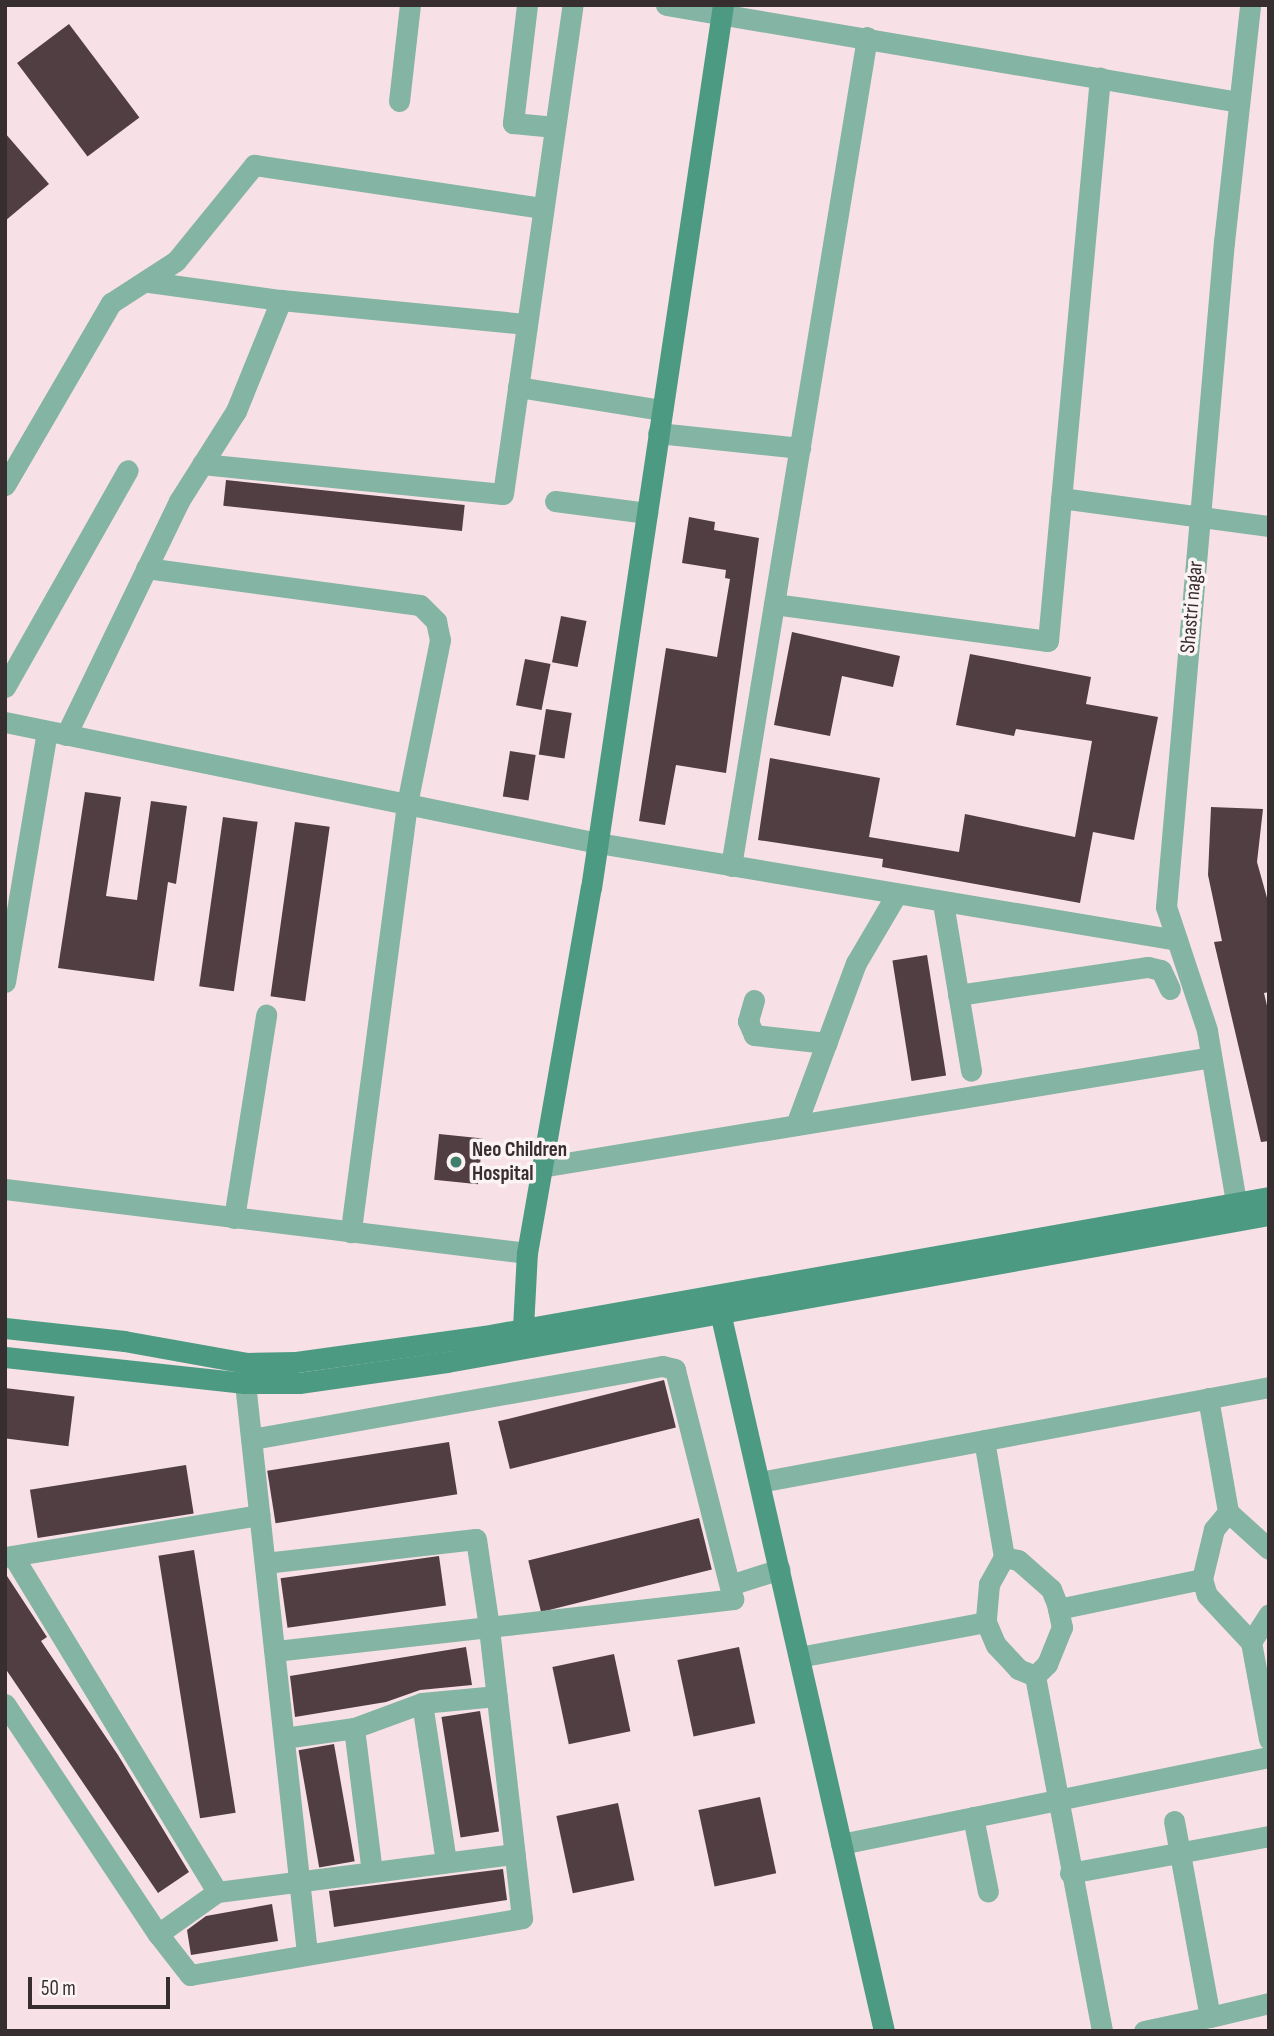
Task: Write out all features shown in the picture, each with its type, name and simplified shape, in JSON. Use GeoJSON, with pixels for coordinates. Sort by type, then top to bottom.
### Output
{"type":"FeatureCollection","features":[{"type":"Feature","properties":{"kind":"main road"},"geometry":{"type":"LineString","coordinates":[[522,1338],[527,1253],[598,843],[722,8]]}},
{"type":"Feature","properties":{"kind":"main road"},"geometry":{"type":"LineString","coordinates":[[5,1357],[245,1383],[313,1381],[522,1338],[719,1303],[1269,1196]]}},
{"type":"Feature","properties":{"kind":"main road"},"geometry":{"type":"LineString","coordinates":[[719,1303],[1269,1215]]}},
{"type":"Feature","properties":{"kind":"main road"},"geometry":{"type":"LineString","coordinates":[[719,1303],[884,2031]]}},
{"type":"Feature","properties":{"kind":"main road"},"geometry":{"type":"LineString","coordinates":[[5,1328],[124,1341],[246,1363],[296,1362],[522,1338]]}},
{"type":"Feature","properties":{"kind":"street"},"geometry":{"type":"LineString","coordinates":[[399,101],[410,5]]}},
{"type":"Feature","properties":{"kind":"street"},"geometry":{"type":"LineString","coordinates":[[527,5],[513,123],[555,128]]}},
{"type":"Feature","properties":{"kind":"street"},"geometry":{"type":"LineString","coordinates":[[202,464],[503,494],[573,5]]}},
{"type":"Feature","properties":{"kind":"street"},"geometry":{"type":"LineString","coordinates":[[666,5],[722,8],[867,37],[1239,102]]}},
{"type":"Feature","properties":{"kind":"street","name":"Shastri nagar"},"geometry":{"type":"LineString","coordinates":[[1236,1202],[1211,1057],[1166,907],[1200,515],[1250,5]]}},
{"type":"Feature","properties":{"kind":"street"},"geometry":{"type":"LineString","coordinates":[[731,866],[867,37]]}},
{"type":"Feature","properties":{"kind":"street"},"geometry":{"type":"LineString","coordinates":[[774,604],[1048,641],[1100,77]]}},
{"type":"Feature","properties":{"kind":"street"},"geometry":{"type":"LineString","coordinates":[[5,485],[105,310],[149,282],[189,248],[248,171],[261,164],[543,208]]}},
{"type":"Feature","properties":{"kind":"street"},"geometry":{"type":"LineString","coordinates":[[149,282],[281,300],[527,324]]}},
{"type":"Feature","properties":{"kind":"street"},"geometry":{"type":"LineString","coordinates":[[5,982],[56,733],[202,464],[236,411],[281,300]]}},
{"type":"Feature","properties":{"kind":"street"},"geometry":{"type":"LineString","coordinates":[[518,387],[662,410]]}},
{"type":"Feature","properties":{"kind":"street"},"geometry":{"type":"LineString","coordinates":[[5,456],[36,431]]}},
{"type":"Feature","properties":{"kind":"street"},"geometry":{"type":"LineString","coordinates":[[658,433],[800,449]]}},
{"type":"Feature","properties":{"kind":"street"},"geometry":{"type":"LineString","coordinates":[[5,687],[128,470]]}},
{"type":"Feature","properties":{"kind":"street"},"geometry":{"type":"LineString","coordinates":[[1061,498],[1269,526]]}},
{"type":"Feature","properties":{"kind":"street"},"geometry":{"type":"LineString","coordinates":[[555,500],[647,513]]}},
{"type":"Feature","properties":{"kind":"street"},"geometry":{"type":"LineString","coordinates":[[146,568],[421,605],[436,621],[440,640],[407,804],[351,1232]]}},
{"type":"Feature","properties":{"kind":"street"},"geometry":{"type":"LineString","coordinates":[[5,722],[598,843],[943,903],[1177,940]]}},
{"type":"Feature","properties":{"kind":"street"},"geometry":{"type":"LineString","coordinates":[[796,1125],[856,963],[896,895]]}},
{"type":"Feature","properties":{"kind":"street"},"geometry":{"type":"LineString","coordinates":[[943,903],[971,1071]]}},
{"type":"Feature","properties":{"kind":"street"},"geometry":{"type":"LineString","coordinates":[[958,995],[1147,967],[1161,970],[1170,989]]}},
{"type":"Feature","properties":{"kind":"street"},"geometry":{"type":"LineString","coordinates":[[754,1000],[748,1021],[754,1035],[827,1043]]}},
{"type":"Feature","properties":{"kind":"street"},"geometry":{"type":"LineString","coordinates":[[234,1217],[266,1015]]}},
{"type":"Feature","properties":{"kind":"street"},"geometry":{"type":"LineString","coordinates":[[541,1167],[1211,1057]]}},
{"type":"Feature","properties":{"kind":"street"},"geometry":{"type":"LineString","coordinates":[[5,1189],[527,1253]]}},
{"type":"Feature","properties":{"kind":"street"},"geometry":{"type":"LineString","coordinates":[[251,1439],[662,1366],[675,1369],[733,1599],[274,1651]]}},
{"type":"Feature","properties":{"kind":"street"},"geometry":{"type":"LineString","coordinates":[[245,1383],[307,1953]]}},
{"type":"Feature","properties":{"kind":"street"},"geometry":{"type":"LineString","coordinates":[[760,1482],[1269,1387]]}},
{"type":"Feature","properties":{"kind":"street"},"geometry":{"type":"LineString","coordinates":[[1208,1398],[1228,1512],[1269,1549]]}},
{"type":"Feature","properties":{"kind":"street"},"geometry":{"type":"LineString","coordinates":[[984,1440],[1004,1557],[989,1584],[986,1622],[996,1645],[1018,1669],[1035,1676]]}},
{"type":"Feature","properties":{"kind":"street"},"geometry":{"type":"LineString","coordinates":[[1228,1512],[1214,1529],[1202,1579],[1207,1595],[1251,1642],[1269,1739]]}},
{"type":"Feature","properties":{"kind":"street"},"geometry":{"type":"LineString","coordinates":[[217,1892],[9,1556],[260,1515]]}},
{"type":"Feature","properties":{"kind":"street"},"geometry":{"type":"LineString","coordinates":[[5,1704],[158,1934],[190,1975],[522,1918],[489,1627],[475,1539],[265,1563]]}},
{"type":"Feature","properties":{"kind":"street"},"geometry":{"type":"LineString","coordinates":[[1004,1557],[1018,1560],[1051,1589],[1058,1609],[1062,1627],[1046,1664],[1035,1676]]}},
{"type":"Feature","properties":{"kind":"street"},"geometry":{"type":"LineString","coordinates":[[730,1585],[780,1569]]}},
{"type":"Feature","properties":{"kind":"street"},"geometry":{"type":"LineString","coordinates":[[1058,1609],[1202,1579]]}},
{"type":"Feature","properties":{"kind":"street"},"geometry":{"type":"LineString","coordinates":[[1251,1642],[1269,1614]]}},
{"type":"Feature","properties":{"kind":"street"},"geometry":{"type":"LineString","coordinates":[[799,1657],[986,1622]]}},
{"type":"Feature","properties":{"kind":"street"},"geometry":{"type":"LineString","coordinates":[[1035,1676],[1059,1799],[1070,1873],[1102,2031]]}},
{"type":"Feature","properties":{"kind":"street"},"geometry":{"type":"LineString","coordinates":[[284,1738],[355,1728],[422,1703],[497,1696]]}},
{"type":"Feature","properties":{"kind":"street"},"geometry":{"type":"LineString","coordinates":[[422,1703],[446,1862]]}},
{"type":"Feature","properties":{"kind":"street"},"geometry":{"type":"LineString","coordinates":[[355,1728],[372,1872]]}},
{"type":"Feature","properties":{"kind":"street"},"geometry":{"type":"LineString","coordinates":[[841,1844],[1269,1757]]}},
{"type":"Feature","properties":{"kind":"street"},"geometry":{"type":"LineString","coordinates":[[973,1817],[988,1892]]}},
{"type":"Feature","properties":{"kind":"street"},"geometry":{"type":"LineString","coordinates":[[1174,1822],[1210,2017]]}},
{"type":"Feature","properties":{"kind":"street"},"geometry":{"type":"LineString","coordinates":[[1070,1873],[1269,1836]]}},
{"type":"Feature","properties":{"kind":"street"},"geometry":{"type":"LineString","coordinates":[[158,1934],[217,1892],[515,1854]]}},
{"type":"Feature","properties":{"kind":"street"},"geometry":{"type":"LineString","coordinates":[[1144,2031],[1269,2003]]}},
{"type":"Feature","properties":{"kind":"building"},"geometry":{"type":"Polygon","coordinates":[[[69,24],[139,117],[88,157],[17,63],[69,24]]]}},
{"type":"Feature","properties":{"kind":"building"},"geometry":{"type":"Polygon","coordinates":[[[5,133],[49,184],[5,221],[5,133]]]}},
{"type":"Feature","properties":{"kind":"building"},"geometry":{"type":"Polygon","coordinates":[[[226,480],[465,505],[462,531],[223,506],[226,480]]]}},
{"type":"Feature","properties":{"kind":"building"},"geometry":{"type":"Polygon","coordinates":[[[689,517],[715,522],[714,530],[759,538],[726,773],[676,765],[665,825],[639,821],[666,648],[717,657],[730,579],[725,578],[726,570],[682,563],[689,517]]]}},
{"type":"Feature","properties":{"kind":"building"},"geometry":{"type":"Polygon","coordinates":[[[561,616],[587,621],[578,667],[552,662],[561,616]]]}},
{"type":"Feature","properties":{"kind":"building"},"geometry":{"type":"Polygon","coordinates":[[[792,632],[900,656],[893,687],[842,676],[830,736],[774,725],[792,632]]]}},
{"type":"Feature","properties":{"kind":"building"},"geometry":{"type":"Polygon","coordinates":[[[970,654],[1091,677],[1086,704],[1158,717],[1134,840],[1093,832],[1080,903],[882,867],[883,859],[758,840],[770,758],[880,778],[869,837],[959,852],[965,814],[1075,837],[1092,741],[1016,729],[1014,736],[956,725],[970,654]]]}},
{"type":"Feature","properties":{"kind":"building"},"geometry":{"type":"Polygon","coordinates":[[[525,659],[551,664],[542,710],[516,705],[525,659]]]}},
{"type":"Feature","properties":{"kind":"building"},"geometry":{"type":"Polygon","coordinates":[[[546,709],[572,713],[564,759],[539,754],[546,709]]]}},
{"type":"Feature","properties":{"kind":"building"},"geometry":{"type":"Polygon","coordinates":[[[510,751],[536,755],[528,801],[503,796],[510,751]]]}},
{"type":"Feature","properties":{"kind":"building"},"geometry":{"type":"Polygon","coordinates":[[[85,792],[121,797],[106,896],[137,900],[151,801],[187,806],[176,884],[168,882],[154,981],[58,968],[85,792]]]}},
{"type":"Feature","properties":{"kind":"building"},"geometry":{"type":"Polygon","coordinates":[[[1211,807],[1263,809],[1257,862],[1269,905],[1269,992],[1264,993],[1269,1014],[1269,1141],[1261,1142],[1214,942],[1222,941],[1208,875],[1211,807]]]}},
{"type":"Feature","properties":{"kind":"building"},"geometry":{"type":"Polygon","coordinates":[[[223,817],[258,822],[234,991],[199,986],[223,817]]]}},
{"type":"Feature","properties":{"kind":"building"},"geometry":{"type":"Polygon","coordinates":[[[295,822],[330,827],[305,1001],[271,996],[295,822]]]}},
{"type":"Feature","properties":{"kind":"building"},"geometry":{"type":"Polygon","coordinates":[[[927,955],[946,1075],[912,1081],[892,960],[927,955]]]}},
{"type":"Feature","properties":{"kind":"building"},"geometry":{"type":"Polygon","coordinates":[[[439,1134],[483,1139],[478,1184],[434,1180],[439,1134]]]}},
{"type":"Feature","properties":{"kind":"building"},"geometry":{"type":"Polygon","coordinates":[[[664,1380],[676,1428],[510,1469],[498,1421],[664,1380]]]}},
{"type":"Feature","properties":{"kind":"building"},"geometry":{"type":"Polygon","coordinates":[[[5,1388],[74,1397],[68,1446],[5,1438],[5,1388]]]}},
{"type":"Feature","properties":{"kind":"building"},"geometry":{"type":"Polygon","coordinates":[[[449,1442],[457,1494],[276,1523],[267,1471],[449,1442]]]}},
{"type":"Feature","properties":{"kind":"building"},"geometry":{"type":"Polygon","coordinates":[[[186,1465],[194,1513],[38,1538],[30,1490],[186,1465]]]}},
{"type":"Feature","properties":{"kind":"building"},"geometry":{"type":"Polygon","coordinates":[[[699,1518],[712,1569],[541,1612],[528,1561],[699,1518]]]}},
{"type":"Feature","properties":{"kind":"building"},"geometry":{"type":"Polygon","coordinates":[[[194,1550],[236,1813],[200,1818],[158,1556],[194,1550]]]}},
{"type":"Feature","properties":{"kind":"building"},"geometry":{"type":"Polygon","coordinates":[[[439,1556],[446,1606],[288,1628],[281,1578],[439,1556]]]}},
{"type":"Feature","properties":{"kind":"building"},"geometry":{"type":"Polygon","coordinates":[[[5,1573],[47,1637],[41,1641],[118,1755],[189,1872],[158,1893],[5,1668],[5,1573]]]}},
{"type":"Feature","properties":{"kind":"building"},"geometry":{"type":"Polygon","coordinates":[[[466,1647],[472,1685],[420,1690],[386,1702],[295,1717],[290,1676],[466,1647]]]}},
{"type":"Feature","properties":{"kind":"building"},"geometry":{"type":"Polygon","coordinates":[[[739,1647],[755,1723],[694,1736],[677,1660],[739,1647]]]}},
{"type":"Feature","properties":{"kind":"building"},"geometry":{"type":"Polygon","coordinates":[[[614,1654],[630,1731],[569,1744],[552,1667],[614,1654]]]}},
{"type":"Feature","properties":{"kind":"building"},"geometry":{"type":"Polygon","coordinates":[[[480,1711],[499,1831],[461,1838],[441,1717],[480,1711]]]}},
{"type":"Feature","properties":{"kind":"building"},"geometry":{"type":"Polygon","coordinates":[[[334,1744],[355,1861],[319,1867],[299,1750],[334,1744]]]}},
{"type":"Feature","properties":{"kind":"building"},"geometry":{"type":"Polygon","coordinates":[[[760,1797],[776,1873],[715,1886],[698,1810],[760,1797]]]}},
{"type":"Feature","properties":{"kind":"building"},"geometry":{"type":"Polygon","coordinates":[[[618,1803],[634,1880],[573,1893],[556,1816],[618,1803]]]}},
{"type":"Feature","properties":{"kind":"building"},"geometry":{"type":"Polygon","coordinates":[[[503,1869],[507,1900],[334,1927],[329,1891],[503,1869]]]}},
{"type":"Feature","properties":{"kind":"building"},"geometry":{"type":"Polygon","coordinates":[[[272,1904],[278,1941],[191,1955],[187,1930],[206,1916],[272,1904]]]}},
{"type":"Feature","properties":{"kind":"place","name":"Neo Children Hospital"},"geometry":{"type":"Point","coordinates":[456,1162]}}]}
